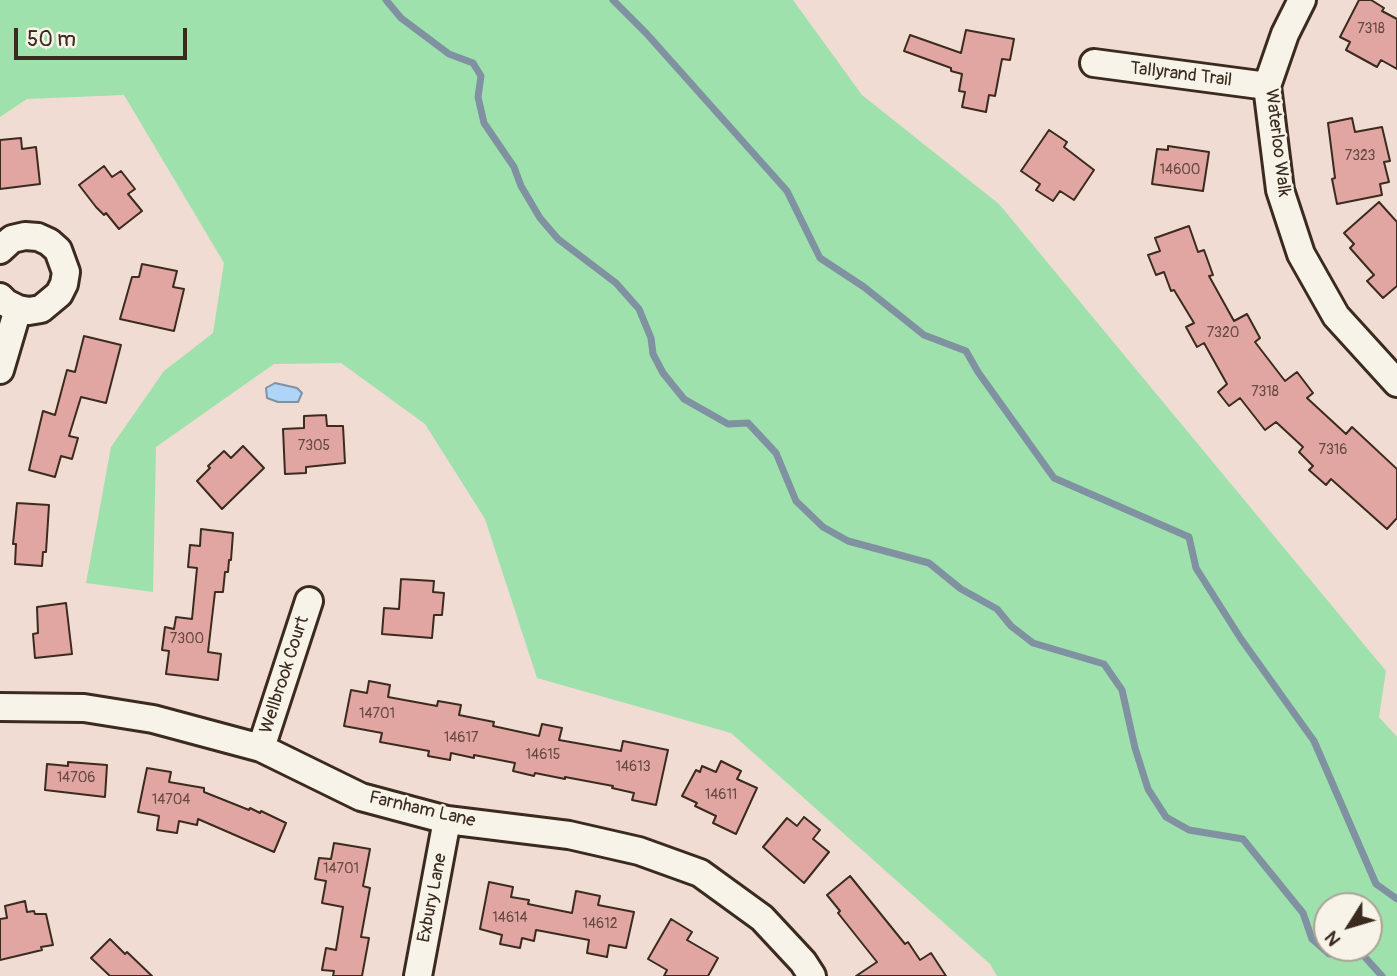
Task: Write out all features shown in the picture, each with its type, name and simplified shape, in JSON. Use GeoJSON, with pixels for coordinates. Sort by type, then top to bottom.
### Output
{"type":"FeatureCollection","features":[{"type":"Feature","properties":{"kind":"street","name":"Waterloo Walk"},"geometry":{"type":"LineString","coordinates":[[1302,0],[1284,34],[1267,86],[1280,190],[1301,254],[1336,316],[1397,383]]}},
{"type":"Feature","properties":{"kind":"street","name":"Tallyrand Trail"},"geometry":{"type":"LineString","coordinates":[[1094,63],[1267,86]]}},
{"type":"Feature","properties":{"kind":"street"},"geometry":{"type":"LineString","coordinates":[[0,250],[12,239],[38,237],[58,250],[66,272],[59,295],[41,309],[9,303],[0,370]]}},
{"type":"Feature","properties":{"kind":"street","name":"Wellbrook Court"},"geometry":{"type":"LineString","coordinates":[[261,748],[309,601]]}},
{"type":"Feature","properties":{"kind":"street","name":"Farnham Lane"},"geometry":{"type":"LineString","coordinates":[[0,707],[84,708],[153,719],[261,748],[361,797],[447,820],[569,835],[639,851],[700,873],[762,918],[803,962],[812,976]]}},
{"type":"Feature","properties":{"kind":"street","name":"Exbury Lane"},"geometry":{"type":"LineString","coordinates":[[418,976],[447,820]]}},
{"type":"Feature","properties":{"kind":"green space"},"geometry":{"type":"Polygon","coordinates":[[[0,0],[793,0],[862,95],[999,204],[1386,671],[1379,717],[1397,737],[1397,976],[997,976],[990,964],[731,733],[537,678],[485,519],[425,424],[341,363],[274,364],[156,447],[153,592],[86,583],[111,447],[164,371],[213,333],[224,263],[124,95],[27,99],[0,117],[0,0]]]}},
{"type":"Feature","properties":{"kind":"water"},"geometry":{"type":"Polygon","coordinates":[[[275,383],[297,388],[302,393],[298,402],[278,402],[267,398],[266,388],[275,383]]]}},
{"type":"Feature","properties":{"kind":"building"},"geometry":{"type":"Polygon","coordinates":[[[1359,0],[1371,0],[1384,8],[1382,11],[1397,19],[1397,69],[1381,60],[1377,67],[1346,50],[1350,42],[1340,37],[1359,0]]]}},
{"type":"Feature","properties":{"kind":"building"},"geometry":{"type":"Polygon","coordinates":[[[966,30],[1014,39],[1010,60],[1002,59],[995,96],[989,95],[986,112],[962,107],[965,92],[959,91],[962,74],[904,51],[910,35],[961,53],[966,30]]]}},
{"type":"Feature","properties":{"kind":"building"},"geometry":{"type":"Polygon","coordinates":[[[1352,118],[1355,132],[1382,127],[1390,161],[1384,162],[1389,182],[1380,184],[1382,195],[1337,204],[1332,179],[1335,178],[1328,123],[1352,118]]]}},
{"type":"Feature","properties":{"kind":"building"},"geometry":{"type":"Polygon","coordinates":[[[1049,130],[1067,142],[1064,147],[1094,170],[1074,200],[1060,191],[1053,201],[1036,190],[1040,184],[1021,171],[1049,130]]]}},
{"type":"Feature","properties":{"kind":"building"},"geometry":{"type":"Polygon","coordinates":[[[21,138],[22,149],[36,147],[40,184],[0,189],[0,140],[21,138]]]}},
{"type":"Feature","properties":{"kind":"building"},"geometry":{"type":"Polygon","coordinates":[[[1168,146],[1209,152],[1203,191],[1152,184],[1157,149],[1168,150],[1168,146]]]}},
{"type":"Feature","properties":{"kind":"building"},"geometry":{"type":"Polygon","coordinates":[[[104,166],[112,177],[121,171],[135,189],[128,194],[142,211],[119,229],[106,213],[104,215],[96,207],[79,185],[104,166]]]}},
{"type":"Feature","properties":{"kind":"building"},"geometry":{"type":"Polygon","coordinates":[[[1379,202],[1397,222],[1397,286],[1383,298],[1367,281],[1374,275],[1350,248],[1354,244],[1344,233],[1379,202]]]}},
{"type":"Feature","properties":{"kind":"building"},"geometry":{"type":"Polygon","coordinates":[[[1189,226],[1198,252],[1204,250],[1213,275],[1209,276],[1234,321],[1247,314],[1260,338],[1255,342],[1285,381],[1297,372],[1313,393],[1307,398],[1346,434],[1352,427],[1397,469],[1397,518],[1387,529],[1331,479],[1326,485],[1309,470],[1313,466],[1299,452],[1303,447],[1276,422],[1265,430],[1240,398],[1229,406],[1218,392],[1227,384],[1204,343],[1197,347],[1186,327],[1194,323],[1174,290],[1171,291],[1164,272],[1156,275],[1148,255],[1160,251],[1155,238],[1189,226]]]}},
{"type":"Feature","properties":{"kind":"building"},"geometry":{"type":"Polygon","coordinates":[[[142,264],[177,271],[173,287],[184,289],[174,331],[120,319],[132,277],[139,277],[142,264]]]}},
{"type":"Feature","properties":{"kind":"building"},"geometry":{"type":"Polygon","coordinates":[[[84,336],[121,345],[106,403],[81,397],[69,436],[78,438],[72,459],[61,456],[55,477],[29,470],[43,411],[55,415],[67,370],[75,372],[84,336]]]}},
{"type":"Feature","properties":{"kind":"building"},"geometry":{"type":"Polygon","coordinates":[[[326,415],[327,426],[343,426],[345,463],[306,467],[306,473],[285,474],[283,429],[304,428],[304,416],[326,415]]]}},
{"type":"Feature","properties":{"kind":"building"},"geometry":{"type":"Polygon","coordinates":[[[243,446],[264,468],[222,509],[197,481],[224,451],[231,458],[243,446]]]}},
{"type":"Feature","properties":{"kind":"building"},"geometry":{"type":"Polygon","coordinates":[[[17,503],[49,505],[46,552],[43,552],[42,566],[15,564],[16,544],[13,544],[17,503]]]}},
{"type":"Feature","properties":{"kind":"building"},"geometry":{"type":"Polygon","coordinates":[[[201,529],[233,533],[231,560],[228,572],[225,572],[223,592],[215,592],[208,652],[221,654],[218,680],[166,674],[169,651],[162,650],[165,627],[174,629],[176,617],[192,619],[197,568],[188,567],[190,545],[200,546],[201,529]]]}},
{"type":"Feature","properties":{"kind":"building"},"geometry":{"type":"Polygon","coordinates":[[[401,579],[434,581],[433,592],[444,593],[442,615],[434,615],[432,638],[382,634],[384,608],[399,609],[401,579]]]}},
{"type":"Feature","properties":{"kind":"building"},"geometry":{"type":"Polygon","coordinates":[[[66,603],[72,654],[35,658],[33,634],[38,633],[37,607],[66,603]]]}},
{"type":"Feature","properties":{"kind":"building"},"geometry":{"type":"Polygon","coordinates":[[[369,681],[390,685],[388,697],[437,706],[438,701],[461,705],[459,715],[494,722],[493,726],[539,736],[542,724],[562,728],[559,740],[621,751],[623,741],[668,750],[656,805],[632,800],[634,793],[612,788],[613,786],[513,771],[515,763],[451,753],[450,760],[428,756],[429,751],[380,742],[382,733],[344,726],[351,690],[367,693],[369,681]]]}},
{"type":"Feature","properties":{"kind":"building"},"geometry":{"type":"Polygon","coordinates":[[[721,761],[741,771],[737,779],[757,788],[736,834],[713,823],[716,816],[682,796],[696,770],[700,772],[702,766],[716,772],[721,761]]]}},
{"type":"Feature","properties":{"kind":"building"},"geometry":{"type":"Polygon","coordinates":[[[68,762],[107,765],[105,797],[45,790],[47,764],[68,766],[68,762]]]}},
{"type":"Feature","properties":{"kind":"building"},"geometry":{"type":"Polygon","coordinates":[[[147,768],[171,772],[169,782],[204,788],[204,792],[249,810],[261,811],[286,823],[274,852],[198,819],[197,825],[179,821],[177,833],[157,830],[159,816],[138,812],[147,768]]]}},
{"type":"Feature","properties":{"kind":"building"},"geometry":{"type":"Polygon","coordinates":[[[804,817],[820,830],[813,839],[829,852],[804,883],[763,847],[787,818],[797,826],[804,817]]]}},
{"type":"Feature","properties":{"kind":"building"},"geometry":{"type":"Polygon","coordinates":[[[334,843],[370,849],[363,886],[370,888],[361,937],[369,938],[362,976],[333,976],[334,971],[322,970],[326,948],[336,950],[343,907],[322,903],[326,881],[315,879],[319,858],[331,859],[334,843]]]}},
{"type":"Feature","properties":{"kind":"building"},"geometry":{"type":"Polygon","coordinates":[[[850,876],[905,944],[908,942],[920,960],[931,953],[946,976],[856,976],[877,962],[827,895],[850,876]]]}},
{"type":"Feature","properties":{"kind":"building"},"geometry":{"type":"Polygon","coordinates":[[[489,882],[513,887],[511,897],[529,900],[528,904],[572,913],[576,891],[600,896],[598,905],[634,912],[626,948],[609,945],[607,957],[587,953],[589,940],[536,930],[534,941],[522,938],[520,948],[500,944],[502,935],[480,929],[489,882]]]}},
{"type":"Feature","properties":{"kind":"building"},"geometry":{"type":"Polygon","coordinates":[[[25,901],[27,912],[46,914],[53,945],[0,960],[0,919],[7,918],[5,906],[25,901]]]}},
{"type":"Feature","properties":{"kind":"building"},"geometry":{"type":"Polygon","coordinates":[[[671,919],[692,932],[687,940],[718,958],[708,976],[664,976],[667,970],[648,959],[671,919]]]}},
{"type":"Feature","properties":{"kind":"building"},"geometry":{"type":"Polygon","coordinates":[[[110,939],[152,976],[110,976],[91,958],[110,939]]]}},
{"type":"Feature","properties":{"kind":"waterway"},"geometry":{"type":"LineString","coordinates":[[386,0],[401,18],[449,54],[473,63],[481,76],[478,97],[484,123],[514,167],[521,186],[540,218],[558,239],[616,283],[639,309],[651,338],[653,354],[663,373],[684,399],[728,424],[748,423],[776,453],[796,501],[823,527],[848,541],[929,563],[961,589],[997,609],[1011,626],[1033,643],[1104,664],[1122,690],[1135,748],[1148,789],[1166,817],[1189,830],[1243,839],[1303,913],[1312,939],[1329,954],[1362,954],[1382,976]]}},
{"type":"Feature","properties":{"kind":"waterway"},"geometry":{"type":"LineString","coordinates":[[613,0],[646,33],[787,191],[820,258],[864,287],[924,335],[966,351],[1054,478],[1189,537],[1196,568],[1241,639],[1314,741],[1376,884],[1397,899]]}}]}
